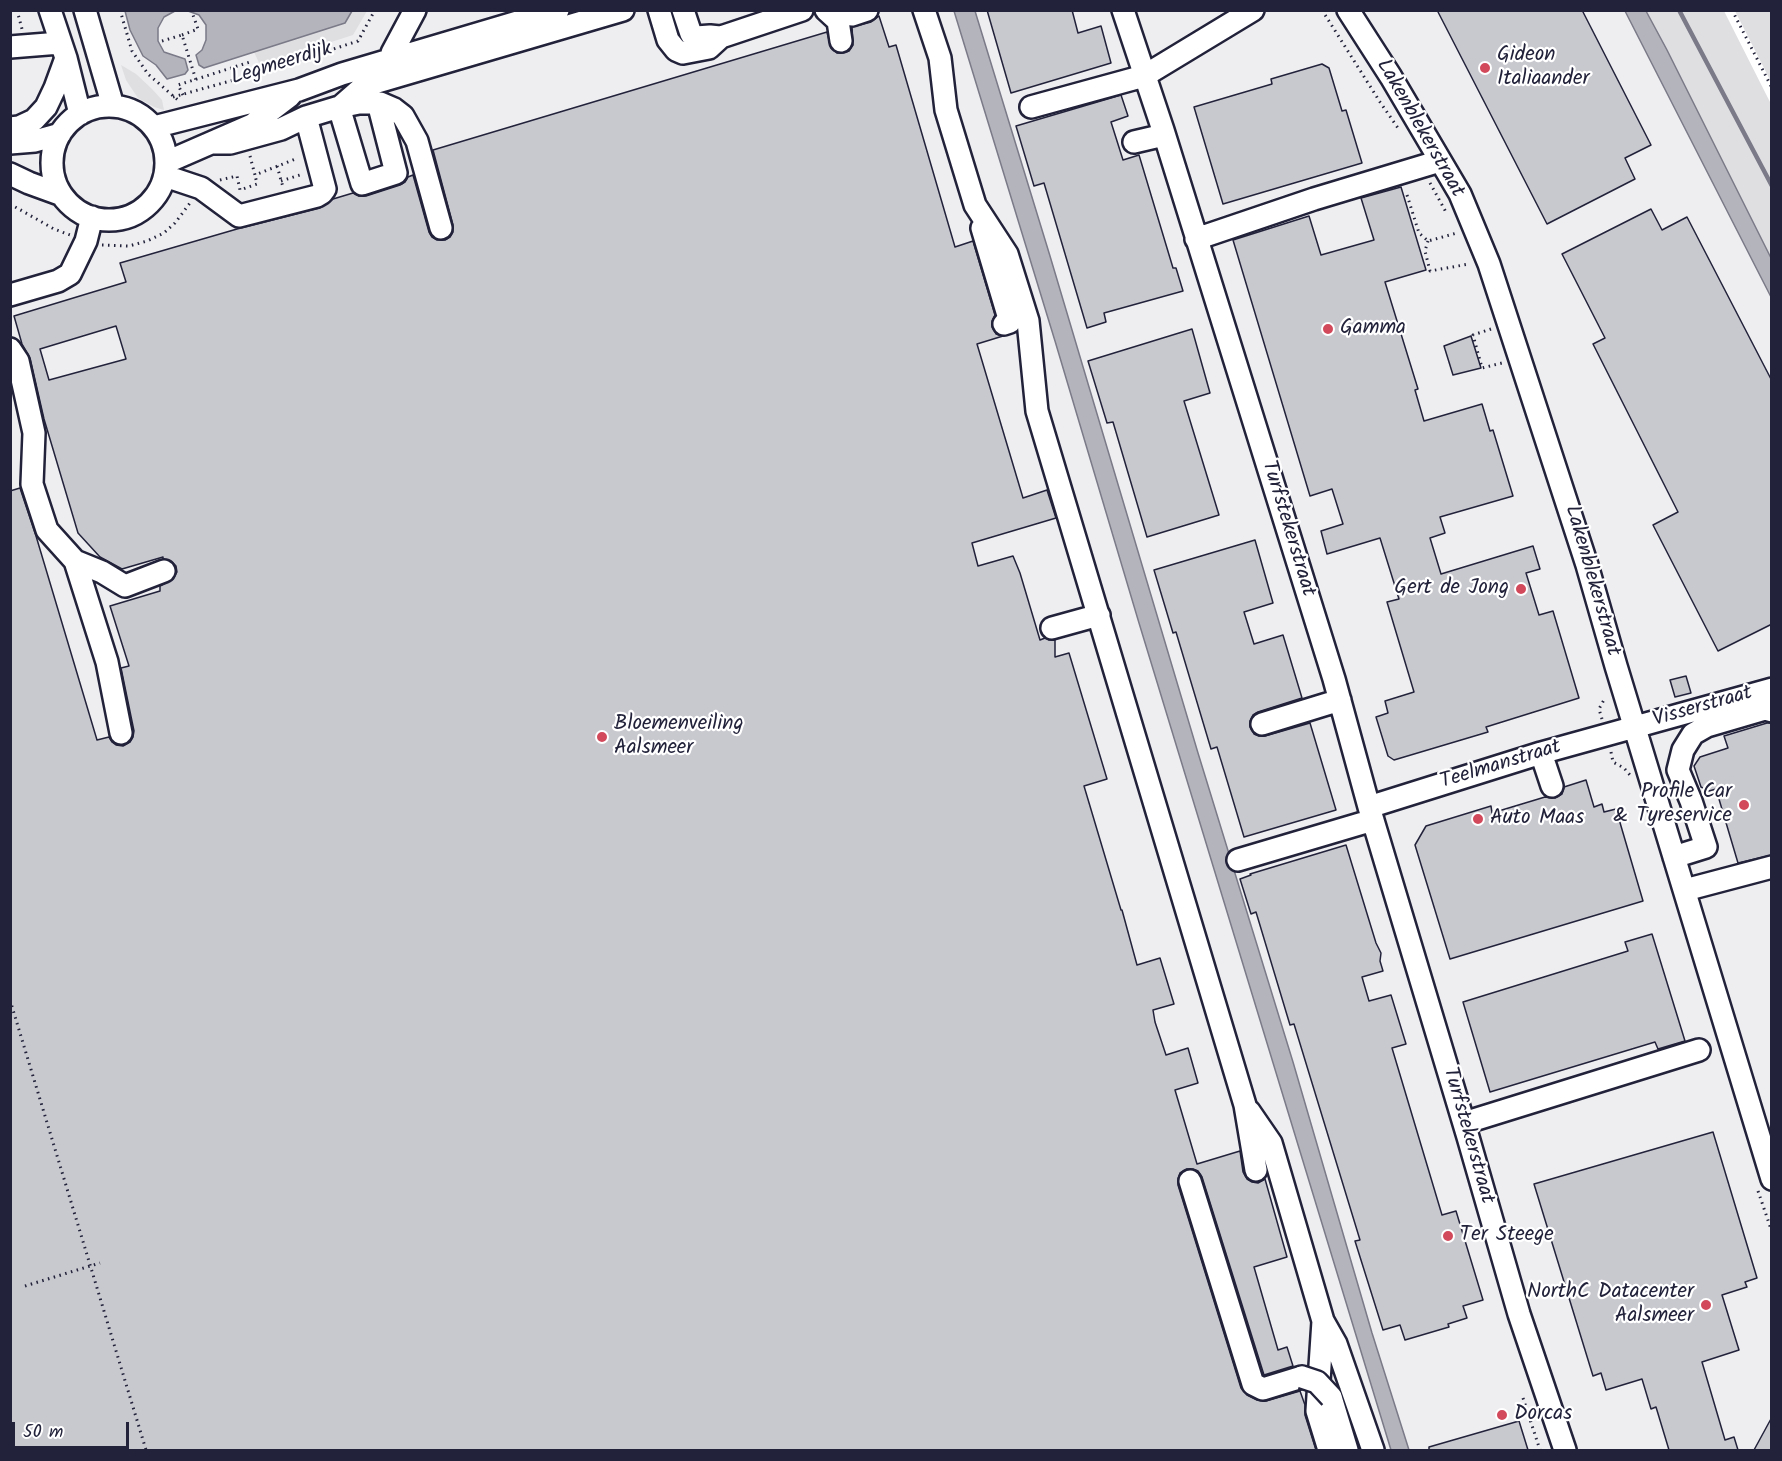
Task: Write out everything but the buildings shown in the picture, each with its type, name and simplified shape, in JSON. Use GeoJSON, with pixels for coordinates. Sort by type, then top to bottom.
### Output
{"type":"FeatureCollection","features":[{"type":"Feature","properties":{"kind":"street"},"geometry":{"type":"LineString","coordinates":[[50,10],[80,114]]}},
{"type":"Feature","properties":{"kind":"street"},"geometry":{"type":"LineString","coordinates":[[85,10],[113,106]]}},
{"type":"Feature","properties":{"kind":"street"},"geometry":{"type":"LineString","coordinates":[[393,60],[392,53],[415,10]]}},
{"type":"Feature","properties":{"kind":"street"},"geometry":{"type":"LineString","coordinates":[[154,127],[298,90],[342,74],[558,10]]}},
{"type":"Feature","properties":{"kind":"street"},"geometry":{"type":"LineString","coordinates":[[339,107],[364,86],[623,10]]}},
{"type":"Feature","properties":{"kind":"street"},"geometry":{"type":"LineString","coordinates":[[659,10],[668,39],[675,50],[683,52],[709,48],[721,37]]}},
{"type":"Feature","properties":{"kind":"street"},"geometry":{"type":"LineString","coordinates":[[683,10],[691,34],[696,37],[721,37],[802,10]]}},
{"type":"Feature","properties":{"kind":"street"},"geometry":{"type":"LineString","coordinates":[[826,10],[838,21],[841,40]]}},
{"type":"Feature","properties":{"kind":"street"},"geometry":{"type":"LineString","coordinates":[[924,10],[940,58],[946,110],[1010,322],[1004,324]]}},
{"type":"Feature","properties":{"kind":"street","name":"Turfstekerstraat"},"geometry":{"type":"LineString","coordinates":[[1123,10],[1340,700],[1371,814],[1519,1314],[1565,1450]]}},
{"type":"Feature","properties":{"kind":"street"},"geometry":{"type":"LineString","coordinates":[[1031,107],[1144,76],[1252,10]]}},
{"type":"Feature","properties":{"kind":"street","name":"Lakenblekerstraat"},"geometry":{"type":"LineString","coordinates":[[1348,10],[1391,77],[1431,163],[1460,194],[1491,270],[1564,491],[1772,1179]]}},
{"type":"Feature","properties":{"kind":"street"},"geometry":{"type":"LineString","coordinates":[[10,47],[63,51]]}},
{"type":"Feature","properties":{"kind":"street"},"geometry":{"type":"LineString","coordinates":[[10,128],[19,127],[34,120],[46,107],[55,88],[63,51]]}},
{"type":"Feature","properties":{"kind":"street"},"geometry":{"type":"LineString","coordinates":[[166,169],[212,143],[252,125],[298,90]]}},
{"type":"Feature","properties":{"kind":"street"},"geometry":{"type":"LineString","coordinates":[[339,107],[362,184],[396,174],[378,102]]}},
{"type":"Feature","properties":{"kind":"street"},"geometry":{"type":"LineString","coordinates":[[212,143],[230,143],[281,129],[306,117],[339,107],[378,102],[403,116],[417,141],[441,228]]}},
{"type":"Feature","properties":{"kind":"street"},"geometry":{"type":"LineString","coordinates":[[113,106],[136,112],[154,127],[164,144],[166,169],[155,197],[138,213],[108,221],[93,218],[72,206],[62,195],[54,175],[53,154],[60,134],[80,114],[96,107],[113,106]]}},
{"type":"Feature","properties":{"kind":"street"},"geometry":{"type":"LineString","coordinates":[[231,106],[273,108],[306,117]]}},
{"type":"Feature","properties":{"kind":"street"},"geometry":{"type":"LineString","coordinates":[[166,169],[187,182],[207,185],[239,216],[317,196],[325,189],[306,117]]}},
{"type":"Feature","properties":{"kind":"street"},"geometry":{"type":"LineString","coordinates":[[10,143],[35,141],[60,134]]}},
{"type":"Feature","properties":{"kind":"street"},"geometry":{"type":"LineString","coordinates":[[1134,142],[1164,135]]}},
{"type":"Feature","properties":{"kind":"street"},"geometry":{"type":"LineString","coordinates":[[1196,239],[1431,163]]}},
{"type":"Feature","properties":{"kind":"street"},"geometry":{"type":"LineString","coordinates":[[10,174],[62,195]]}},
{"type":"Feature","properties":{"kind":"street"},"geometry":{"type":"LineString","coordinates":[[975,205],[1007,254],[1028,321],[1037,411],[1245,1105],[1256,1170]]}},
{"type":"Feature","properties":{"kind":"street"},"geometry":{"type":"LineString","coordinates":[[10,296],[58,281],[69,274],[86,241],[93,218]]}},
{"type":"Feature","properties":{"kind":"street"},"geometry":{"type":"LineString","coordinates":[[10,349],[18,361],[34,433],[32,484],[47,530],[75,561],[107,662],[122,733]]}},
{"type":"Feature","properties":{"kind":"street"},"geometry":{"type":"LineString","coordinates":[[75,561],[102,572],[125,586],[164,571]]}},
{"type":"Feature","properties":{"kind":"street"},"geometry":{"type":"LineString","coordinates":[[1052,628],[1098,615]]}},
{"type":"Feature","properties":{"kind":"street","name":"Visserstraat"},"geometry":{"type":"LineString","coordinates":[[1635,728],[1737,708],[1772,689]]}},
{"type":"Feature","properties":{"kind":"street"},"geometry":{"type":"LineString","coordinates":[[1262,724],[1340,700]]}},
{"type":"Feature","properties":{"kind":"street"},"geometry":{"type":"LineString","coordinates":[[1716,881],[1691,801],[1678,770],[1683,750],[1693,734],[1737,708],[1772,711]]}},
{"type":"Feature","properties":{"kind":"street","name":"Teelmanstraat"},"geometry":{"type":"LineString","coordinates":[[1371,814],[1540,753],[1635,728]]}},
{"type":"Feature","properties":{"kind":"street"},"geometry":{"type":"LineString","coordinates":[[1540,753],[1552,786]]}},
{"type":"Feature","properties":{"kind":"street"},"geometry":{"type":"LineString","coordinates":[[1238,861],[1371,814]]}},
{"type":"Feature","properties":{"kind":"street"},"geometry":{"type":"LineString","coordinates":[[1674,857],[1706,847]]}},
{"type":"Feature","properties":{"kind":"street"},"geometry":{"type":"LineString","coordinates":[[1684,890],[1772,867]]}},
{"type":"Feature","properties":{"kind":"street"},"geometry":{"type":"LineString","coordinates":[[1464,1123],[1699,1050]]}},
{"type":"Feature","properties":{"kind":"street"},"geometry":{"type":"LineString","coordinates":[[1245,1105],[1270,1143],[1323,1321],[1336,1344],[1373,1450]]}},
{"type":"Feature","properties":{"kind":"street"},"geometry":{"type":"LineString","coordinates":[[1190,1181],[1253,1384],[1263,1389],[1302,1377],[1317,1382],[1331,1396],[1347,1450]]}},
{"type":"Feature","properties":{"kind":"street"},"geometry":{"type":"LineString","coordinates":[[1323,1321],[1317,1411],[1329,1450]]}},
{"type":"Feature","properties":{"kind":"path"},"geometry":{"type":"LineString","coordinates":[[120,10],[132,51],[148,74],[184,105],[188,119]]}},
{"type":"Feature","properties":{"kind":"path","name":"Legmeerdijk"},"geometry":{"type":"LineString","coordinates":[[173,97],[266,71],[358,41],[375,10]]}},
{"type":"Feature","properties":{"kind":"path"},"geometry":{"type":"LineString","coordinates":[[1322,10],[1403,135]]}},
{"type":"Feature","properties":{"kind":"path"},"geometry":{"type":"LineString","coordinates":[[1732,10],[1772,88]]}},
{"type":"Feature","properties":{"kind":"path"},"geometry":{"type":"LineString","coordinates":[[162,41],[198,29],[193,15]]}},
{"type":"Feature","properties":{"kind":"path"},"geometry":{"type":"LineString","coordinates":[[182,35],[196,80]]}},
{"type":"Feature","properties":{"kind":"path"},"geometry":{"type":"LineString","coordinates":[[183,95],[178,85],[250,62]]}},
{"type":"Feature","properties":{"kind":"path"},"geometry":{"type":"LineString","coordinates":[[1431,163],[1448,216]]}},
{"type":"Feature","properties":{"kind":"path"},"geometry":{"type":"LineString","coordinates":[[282,181],[320,169]]}},
{"type":"Feature","properties":{"kind":"path"},"geometry":{"type":"LineString","coordinates":[[10,204],[54,229],[86,241],[107,246],[129,246],[164,233],[207,185],[237,176],[240,190],[258,184],[255,175]]}},
{"type":"Feature","properties":{"kind":"path"},"geometry":{"type":"LineString","coordinates":[[1407,195],[1419,233],[1428,241]]}},
{"type":"Feature","properties":{"kind":"path"},"geometry":{"type":"LineString","coordinates":[[1428,241],[1457,233],[1453,225]]}},
{"type":"Feature","properties":{"kind":"path"},"geometry":{"type":"LineString","coordinates":[[1428,241],[1425,250],[1430,271],[1470,264],[1466,254]]}},
{"type":"Feature","properties":{"kind":"path"},"geometry":{"type":"LineString","coordinates":[[1495,327],[1473,335],[1482,368],[1507,362]]}},
{"type":"Feature","properties":{"kind":"path"},"geometry":{"type":"LineString","coordinates":[[1605,692],[1605,699],[1599,709],[1613,762]]}},
{"type":"Feature","properties":{"kind":"path"},"geometry":{"type":"LineString","coordinates":[[10,1000],[146,1450]]}},
{"type":"Feature","properties":{"kind":"path"},"geometry":{"type":"LineString","coordinates":[[25,1286],[100,1263]]}},
{"type":"Feature","properties":{"kind":"path"},"geometry":{"type":"LineString","coordinates":[[1523,1398],[1540,1450]]}},
{"type":"Feature","properties":{"kind":"shaded area"},"geometry":{"type":"Polygon","coordinates":[[[352,10],[345,23],[204,68],[199,65],[196,55],[202,50],[206,40],[206,25],[199,15],[188,11],[352,10]]]}},
{"type":"Feature","properties":{"kind":"shaded area"},"geometry":{"type":"Polygon","coordinates":[[[10,11],[1627,11],[1771,290],[1771,1450],[11,1450],[10,11]]]}},
{"type":"Feature","properties":{"kind":"shaded area"},"geometry":{"type":"Polygon","coordinates":[[[125,11],[175,11],[164,17],[158,28],[158,41],[164,52],[185,59],[188,70],[185,74],[167,79],[156,65],[143,56],[130,30],[125,11]]]}},
{"type":"Feature","properties":{"kind":"shaded area"},"geometry":{"type":"Polygon","coordinates":[[[352,11],[367,11],[353,35],[260,65],[254,52],[345,23],[352,11]]]}},
{"type":"Feature","properties":{"kind":"shaded area"},"geometry":{"type":"Polygon","coordinates":[[[954,11],[975,11],[1409,1450],[1391,1450],[954,11]]]}},
{"type":"Feature","properties":{"kind":"shaded area"},"geometry":{"type":"Polygon","coordinates":[[[1625,11],[1646,11],[1667,50],[1771,258],[1771,297],[1625,11]]]}},
{"type":"Feature","properties":{"kind":"shaded area"},"geometry":{"type":"Polygon","coordinates":[[[1646,11],[1724,11],[1771,104],[1771,258],[1646,11]]]}},
{"type":"Feature","properties":{"kind":"shaded area"},"geometry":{"type":"Polygon","coordinates":[[[1735,11],[1771,11],[1771,82],[1765,70],[1735,11]]]}},
{"type":"Feature","properties":{"kind":"shaded area"},"geometry":{"type":"Polygon","coordinates":[[[121,65],[136,74],[152,89],[162,100],[164,110],[138,98],[126,80],[121,65]]]}},
{"type":"Feature","properties":{"kind":"waterway"},"geometry":{"type":"LineString","coordinates":[[1679,10],[1772,186]]}},
{"type":"Feature","properties":{"kind":"place","name":"Gideon Italiaander"},"geometry":{"type":"Point","coordinates":[1485,68]}},
{"type":"Feature","properties":{"kind":"place","name":"Gamma"},"geometry":{"type":"Point","coordinates":[1328,329]}},
{"type":"Feature","properties":{"kind":"place","name":"Gert de Jong"},"geometry":{"type":"Point","coordinates":[1521,589]}},
{"type":"Feature","properties":{"kind":"place","name":"Bloemenveiling Aalsmeer"},"geometry":{"type":"Point","coordinates":[602,737]}},
{"type":"Feature","properties":{"kind":"place","name":"Profile Car & Tyreservice"},"geometry":{"type":"Point","coordinates":[1744,805]}},
{"type":"Feature","properties":{"kind":"place","name":"Auto Maas"},"geometry":{"type":"Point","coordinates":[1478,819]}},
{"type":"Feature","properties":{"kind":"place","name":"Ter Steege"},"geometry":{"type":"Point","coordinates":[1448,1236]}},
{"type":"Feature","properties":{"kind":"place","name":"NorthC Datacenter Aalsmeer"},"geometry":{"type":"Point","coordinates":[1706,1305]}},
{"type":"Feature","properties":{"kind":"place","name":"Dorcas"},"geometry":{"type":"Point","coordinates":[1502,1415]}}]}
